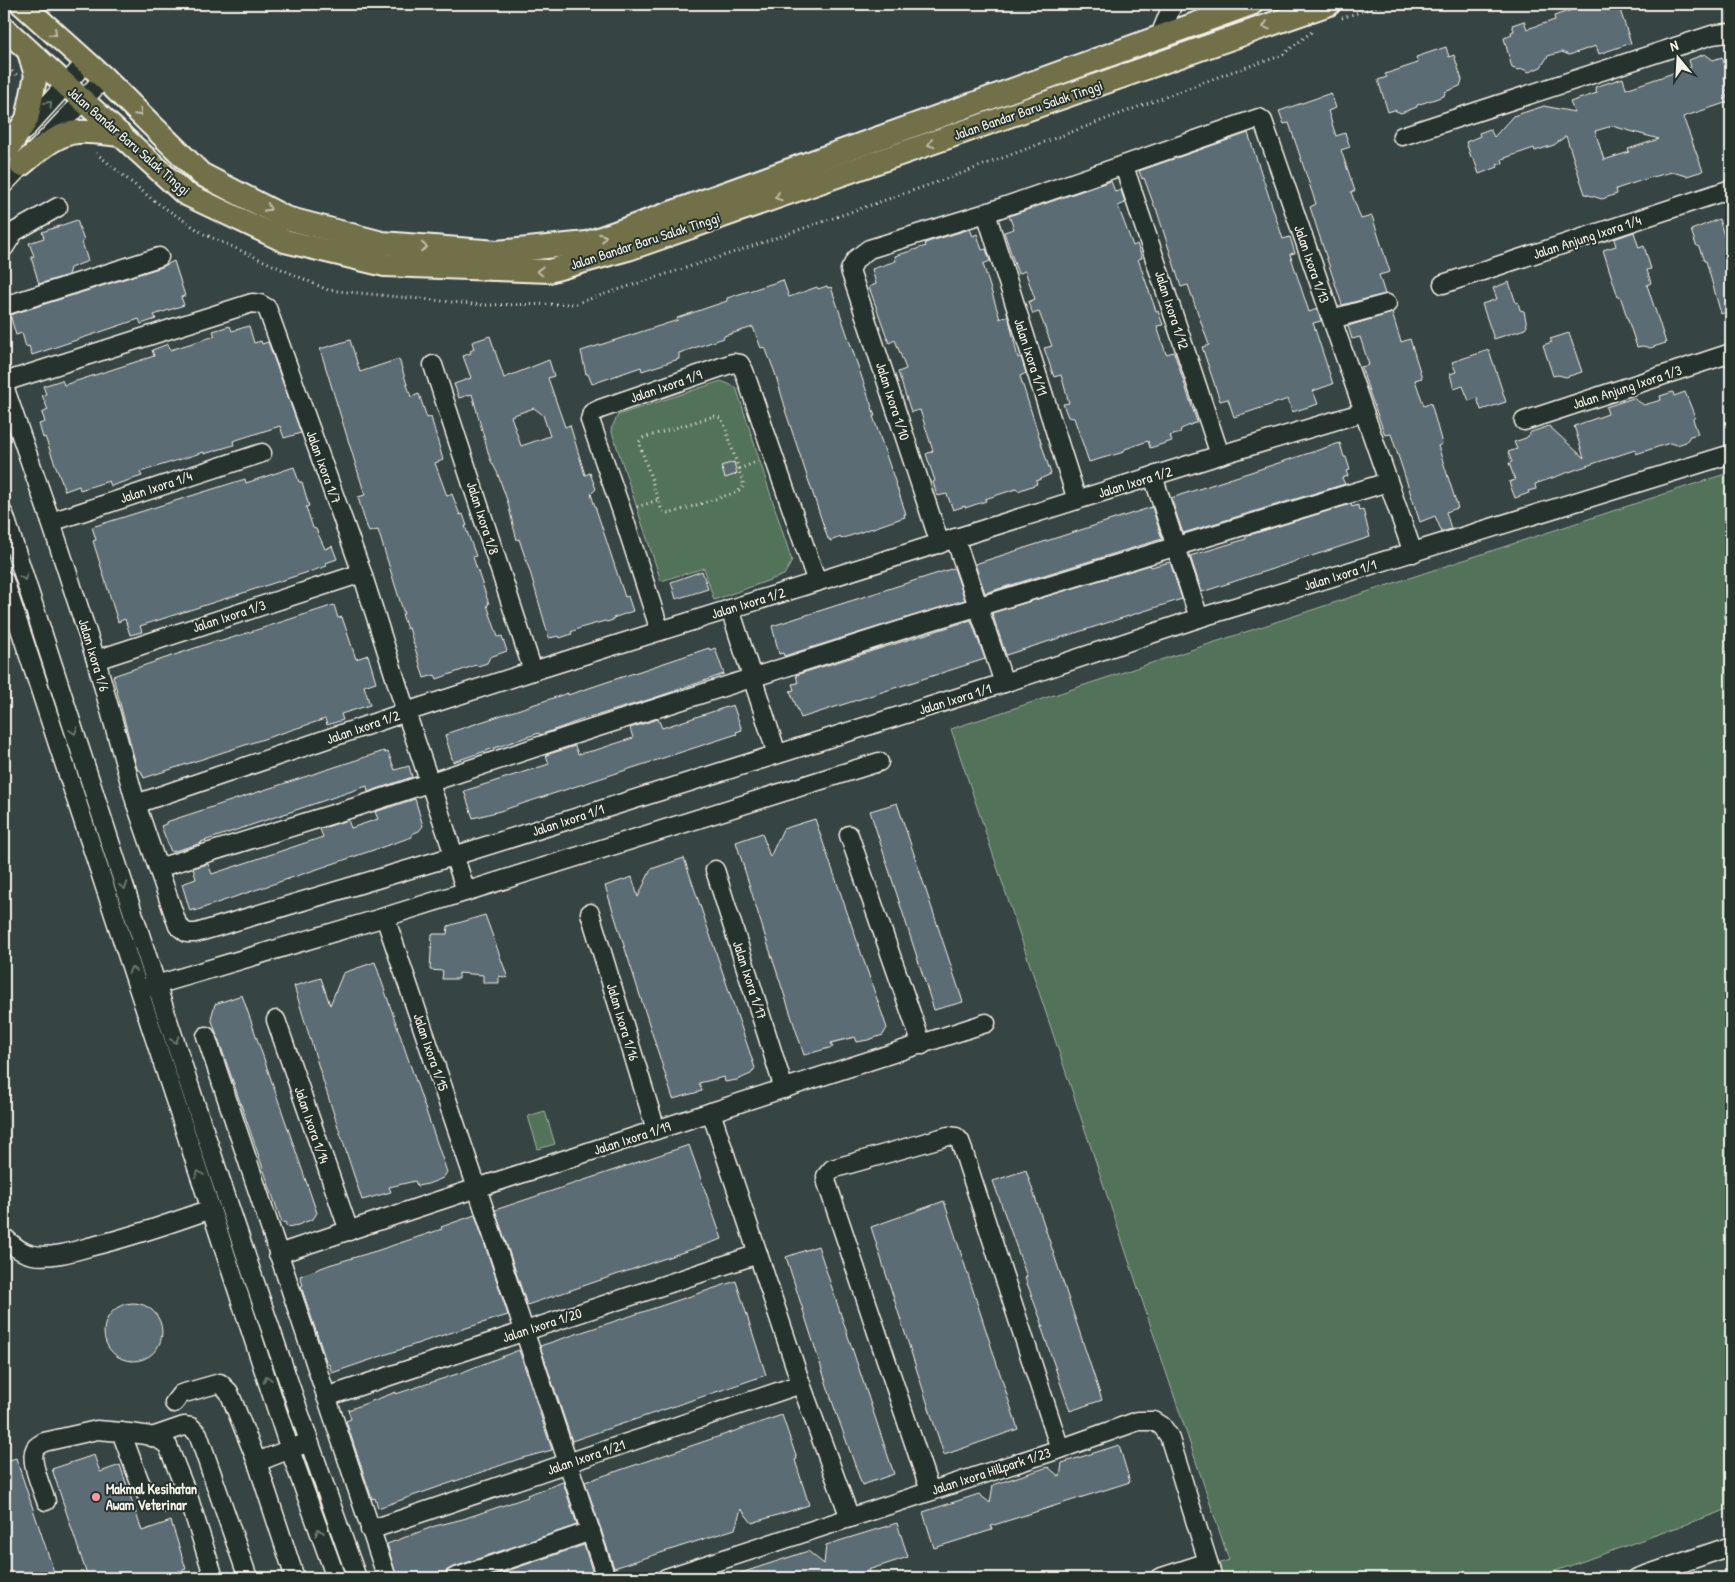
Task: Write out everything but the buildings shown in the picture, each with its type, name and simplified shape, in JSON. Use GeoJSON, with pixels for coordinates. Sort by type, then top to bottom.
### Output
{"type":"FeatureCollection","features":[{"type":"Feature","properties":{"kind":"main road","name":"Jalan Bandar Baru Salak Tinggi"},"geometry":{"type":"LineString","coordinates":[[22,4],[104,78],[201,174],[286,218],[382,243],[496,252],[587,243],[1159,38],[1239,5]]}},
{"type":"Feature","properties":{"kind":"main road","name":"Jalan Bandar Baru Salak Tinggi"},"geometry":{"type":"LineString","coordinates":[[4,28],[184,193],[285,241],[385,265],[549,271],[628,250],[1329,4]]}},
{"type":"Feature","properties":{"kind":"main road"},"geometry":{"type":"LineString","coordinates":[[11,156],[27,119],[36,75],[30,52]]}},
{"type":"Feature","properties":{"kind":"main road"},"geometry":{"type":"LineString","coordinates":[[11,156],[44,146],[64,135],[78,132],[121,135]]}},
{"type":"Feature","properties":{"kind":"street"},"geometry":{"type":"LineString","coordinates":[[1159,38],[1172,4]]}},
{"type":"Feature","properties":{"kind":"street"},"geometry":{"type":"LineString","coordinates":[[1402,136],[1712,35],[1726,33],[1731,35]]}},
{"type":"Feature","properties":{"kind":"street"},"geometry":{"type":"LineString","coordinates":[[4,184],[11,156],[86,62]]}},
{"type":"Feature","properties":{"kind":"street"},"geometry":{"type":"LineString","coordinates":[[11,156],[83,100],[104,78]]}},
{"type":"Feature","properties":{"kind":"street","name":"Jalan Ixora 1/13"},"geometry":{"type":"LineString","coordinates":[[1124,166],[1258,118],[1263,120],[1413,552]]}},
{"type":"Feature","properties":{"kind":"street"},"geometry":{"type":"LineString","coordinates":[[986,213],[1124,166]]}},
{"type":"Feature","properties":{"kind":"street","name":"Jalan Ixora 1/12"},"geometry":{"type":"LineString","coordinates":[[1124,166],[1220,455]]}},
{"type":"Feature","properties":{"kind":"street","name":"Jalan Anjung Ixora 1/4"},"geometry":{"type":"LineString","coordinates":[[1443,284],[1731,189]]}},
{"type":"Feature","properties":{"kind":"street"},"geometry":{"type":"LineString","coordinates":[[4,248],[14,232],[58,207]]}},
{"type":"Feature","properties":{"kind":"street","name":"Jalan Ixora 1/10"},"geometry":{"type":"LineString","coordinates":[[986,213],[870,249],[856,259],[850,270],[947,541],[978,606],[1004,683]]}},
{"type":"Feature","properties":{"kind":"street","name":"Jalan Ixora 1/11"},"geometry":{"type":"LineString","coordinates":[[986,213],[1077,500]]}},
{"type":"Feature","properties":{"kind":"street"},"geometry":{"type":"LineString","coordinates":[[4,306],[159,257]]}},
{"type":"Feature","properties":{"kind":"street","name":"Jalan Ixora 1/7"},"geometry":{"type":"LineString","coordinates":[[4,384],[252,303],[260,304],[267,308],[362,573],[466,891]]}},
{"type":"Feature","properties":{"kind":"street"},"geometry":{"type":"LineString","coordinates":[[1332,319],[1386,304]]}},
{"type":"Feature","properties":{"kind":"street","name":"Jalan Anjung Ixora 1/3"},"geometry":{"type":"LineString","coordinates":[[1524,421],[1731,353]]}},
{"type":"Feature","properties":{"kind":"street","name":"Jalan Ixora 1/9"},"geometry":{"type":"LineString","coordinates":[[660,631],[590,420],[592,413],[733,363],[740,364],[771,446],[817,582]]}},
{"type":"Feature","properties":{"kind":"street","name":"Jalan Ixora 1/8"},"geometry":{"type":"LineString","coordinates":[[433,365],[532,671]]}},
{"type":"Feature","properties":{"kind":"street","name":"Jalan Ixora 1/6"},"geometry":{"type":"LineString","coordinates":[[4,384],[96,660],[136,804],[178,926]]}},
{"type":"Feature","properties":{"kind":"street","name":"Jalan Ixora 1/2"},"geometry":{"type":"LineString","coordinates":[[136,804],[532,671],[1220,455],[1364,412]]}},
{"type":"Feature","properties":{"kind":"street","name":"Jalan Ixora 1/4"},"geometry":{"type":"LineString","coordinates":[[51,522],[262,453]]}},
{"type":"Feature","properties":{"kind":"street","name":"Jalan Ixora 1/1"},"geometry":{"type":"LineString","coordinates":[[178,926],[188,933],[196,932],[454,856],[1004,683],[1199,618],[1731,454]]}},
{"type":"Feature","properties":{"kind":"street"},"geometry":{"type":"LineString","coordinates":[[1153,476],[1199,618]]}},
{"type":"Feature","properties":{"kind":"street"},"geometry":{"type":"LineString","coordinates":[[158,868],[430,783],[752,677],[978,606],[1388,482]]}},
{"type":"Feature","properties":{"kind":"street"},"geometry":{"type":"LineString","coordinates":[[4,514],[157,985],[309,1442],[357,1578]]}},
{"type":"Feature","properties":{"kind":"street","name":"Jalan Ixora 1/3"},"geometry":{"type":"LineString","coordinates":[[96,660],[362,573]]}},
{"type":"Feature","properties":{"kind":"street"},"geometry":{"type":"LineString","coordinates":[[4,580],[290,1450],[336,1578]]}},
{"type":"Feature","properties":{"kind":"street"},"geometry":{"type":"LineString","coordinates":[[730,609],[777,754]]}},
{"type":"Feature","properties":{"kind":"street"},"geometry":{"type":"LineString","coordinates":[[138,991],[385,917],[879,762]]}},
{"type":"Feature","properties":{"kind":"street"},"geometry":{"type":"LineString","coordinates":[[848,836],[922,1044]]}},
{"type":"Feature","properties":{"kind":"street","name":"Jalan Ixora 1/17"},"geometry":{"type":"LineString","coordinates":[[715,870],[784,1089]]}},
{"type":"Feature","properties":{"kind":"street","name":"Jalan Ixora 1/16"},"geometry":{"type":"LineString","coordinates":[[590,913],[656,1130]]}},
{"type":"Feature","properties":{"kind":"street","name":"Jalan Ixora 1/15"},"geometry":{"type":"LineString","coordinates":[[385,917],[525,1331],[606,1578]]}},
{"type":"Feature","properties":{"kind":"street","name":"Jalan Ixora 1/14"},"geometry":{"type":"LineString","coordinates":[[276,1020],[349,1231]]}},
{"type":"Feature","properties":{"kind":"street","name":"Jalan Ixora 1/19"},"geometry":{"type":"LineString","coordinates":[[278,1254],[986,1023]]}},
{"type":"Feature","properties":{"kind":"street"},"geometry":{"type":"LineString","coordinates":[[206,1036],[387,1578]]}},
{"type":"Feature","properties":{"kind":"street"},"geometry":{"type":"LineString","coordinates":[[711,1112],[801,1384],[850,1518]]}},
{"type":"Feature","properties":{"kind":"street"},"geometry":{"type":"LineString","coordinates":[[930,1491],[827,1183],[826,1176],[832,1169],[948,1136],[956,1137],[960,1141],[1060,1449]]}},
{"type":"Feature","properties":{"kind":"street"},"geometry":{"type":"LineString","coordinates":[[4,1237],[16,1248],[30,1255],[42,1256],[70,1252],[109,1242],[211,1209]]}},
{"type":"Feature","properties":{"kind":"street","name":"Jalan Ixora 1/20"},"geometry":{"type":"LineString","coordinates":[[326,1397],[758,1254]]}},
{"type":"Feature","properties":{"kind":"street"},"geometry":{"type":"LineString","coordinates":[[174,1403],[181,1394],[220,1383],[230,1392],[257,1462],[295,1578]]}},
{"type":"Feature","properties":{"kind":"street","name":"Jalan Ixora 1/21"},"geometry":{"type":"LineString","coordinates":[[370,1530],[801,1384]]}},
{"type":"Feature","properties":{"kind":"street","name":"Jalan Ixora Hillpark 1/23"},"geometry":{"type":"LineString","coordinates":[[666,1578],[1060,1449],[1138,1421],[1154,1421],[1162,1426],[1169,1436],[1210,1570]]}},
{"type":"Feature","properties":{"kind":"street"},"geometry":{"type":"LineString","coordinates":[[152,1437],[184,1426],[191,1427],[198,1434],[248,1578]]}},
{"type":"Feature","properties":{"kind":"street"},"geometry":{"type":"LineString","coordinates":[[46,1501],[33,1460],[33,1451],[44,1442],[97,1430],[152,1437],[164,1442],[168,1446],[189,1499],[214,1578]]}},
{"type":"Feature","properties":{"kind":"street"},"geometry":{"type":"LineString","coordinates":[[121,1432],[146,1494],[155,1500],[165,1503],[189,1499]]}},
{"type":"Feature","properties":{"kind":"street"},"geometry":{"type":"LineString","coordinates":[[257,1462],[309,1442]]}},
{"type":"Feature","properties":{"kind":"street"},"geometry":{"type":"LineString","coordinates":[[454,1578],[591,1531]]}},
{"type":"Feature","properties":{"kind":"street"},"geometry":{"type":"LineString","coordinates":[[1637,1578],[1731,1546]]}},
{"type":"Feature","properties":{"kind":"street"},"geometry":{"type":"LineString","coordinates":[[1159,1578],[1210,1570]]}},
{"type":"Feature","properties":{"kind":"path"},"geometry":{"type":"LineString","coordinates":[[714,416],[720,418],[724,423],[741,475],[744,486],[742,489],[672,513],[662,511],[658,500],[639,442],[643,438],[714,416]]}},
{"type":"Feature","properties":{"kind":"path"},"geometry":{"type":"LineString","coordinates":[[622,512],[658,500]]}},
{"type":"Feature","properties":{"kind":"green space"},"geometry":{"type":"Polygon","coordinates":[[[721,381],[736,387],[792,561],[784,575],[714,600],[704,568],[661,581],[611,429],[618,415],[721,381]]]}},
{"type":"Feature","properties":{"kind":"green space"},"geometry":{"type":"Polygon","coordinates":[[[1731,472],[1731,1508],[1536,1578],[1180,1578],[1229,1560],[951,729],[1731,472]]]}},
{"type":"Feature","properties":{"kind":"green space"},"geometry":{"type":"Polygon","coordinates":[[[545,1111],[555,1144],[538,1149],[528,1116],[545,1111]]]}},
{"type":"Feature","properties":{"kind":"place","name":"Makmal Kesihatan Awam Veterinar"},"geometry":{"type":"Point","coordinates":[96,1497]}}]}
